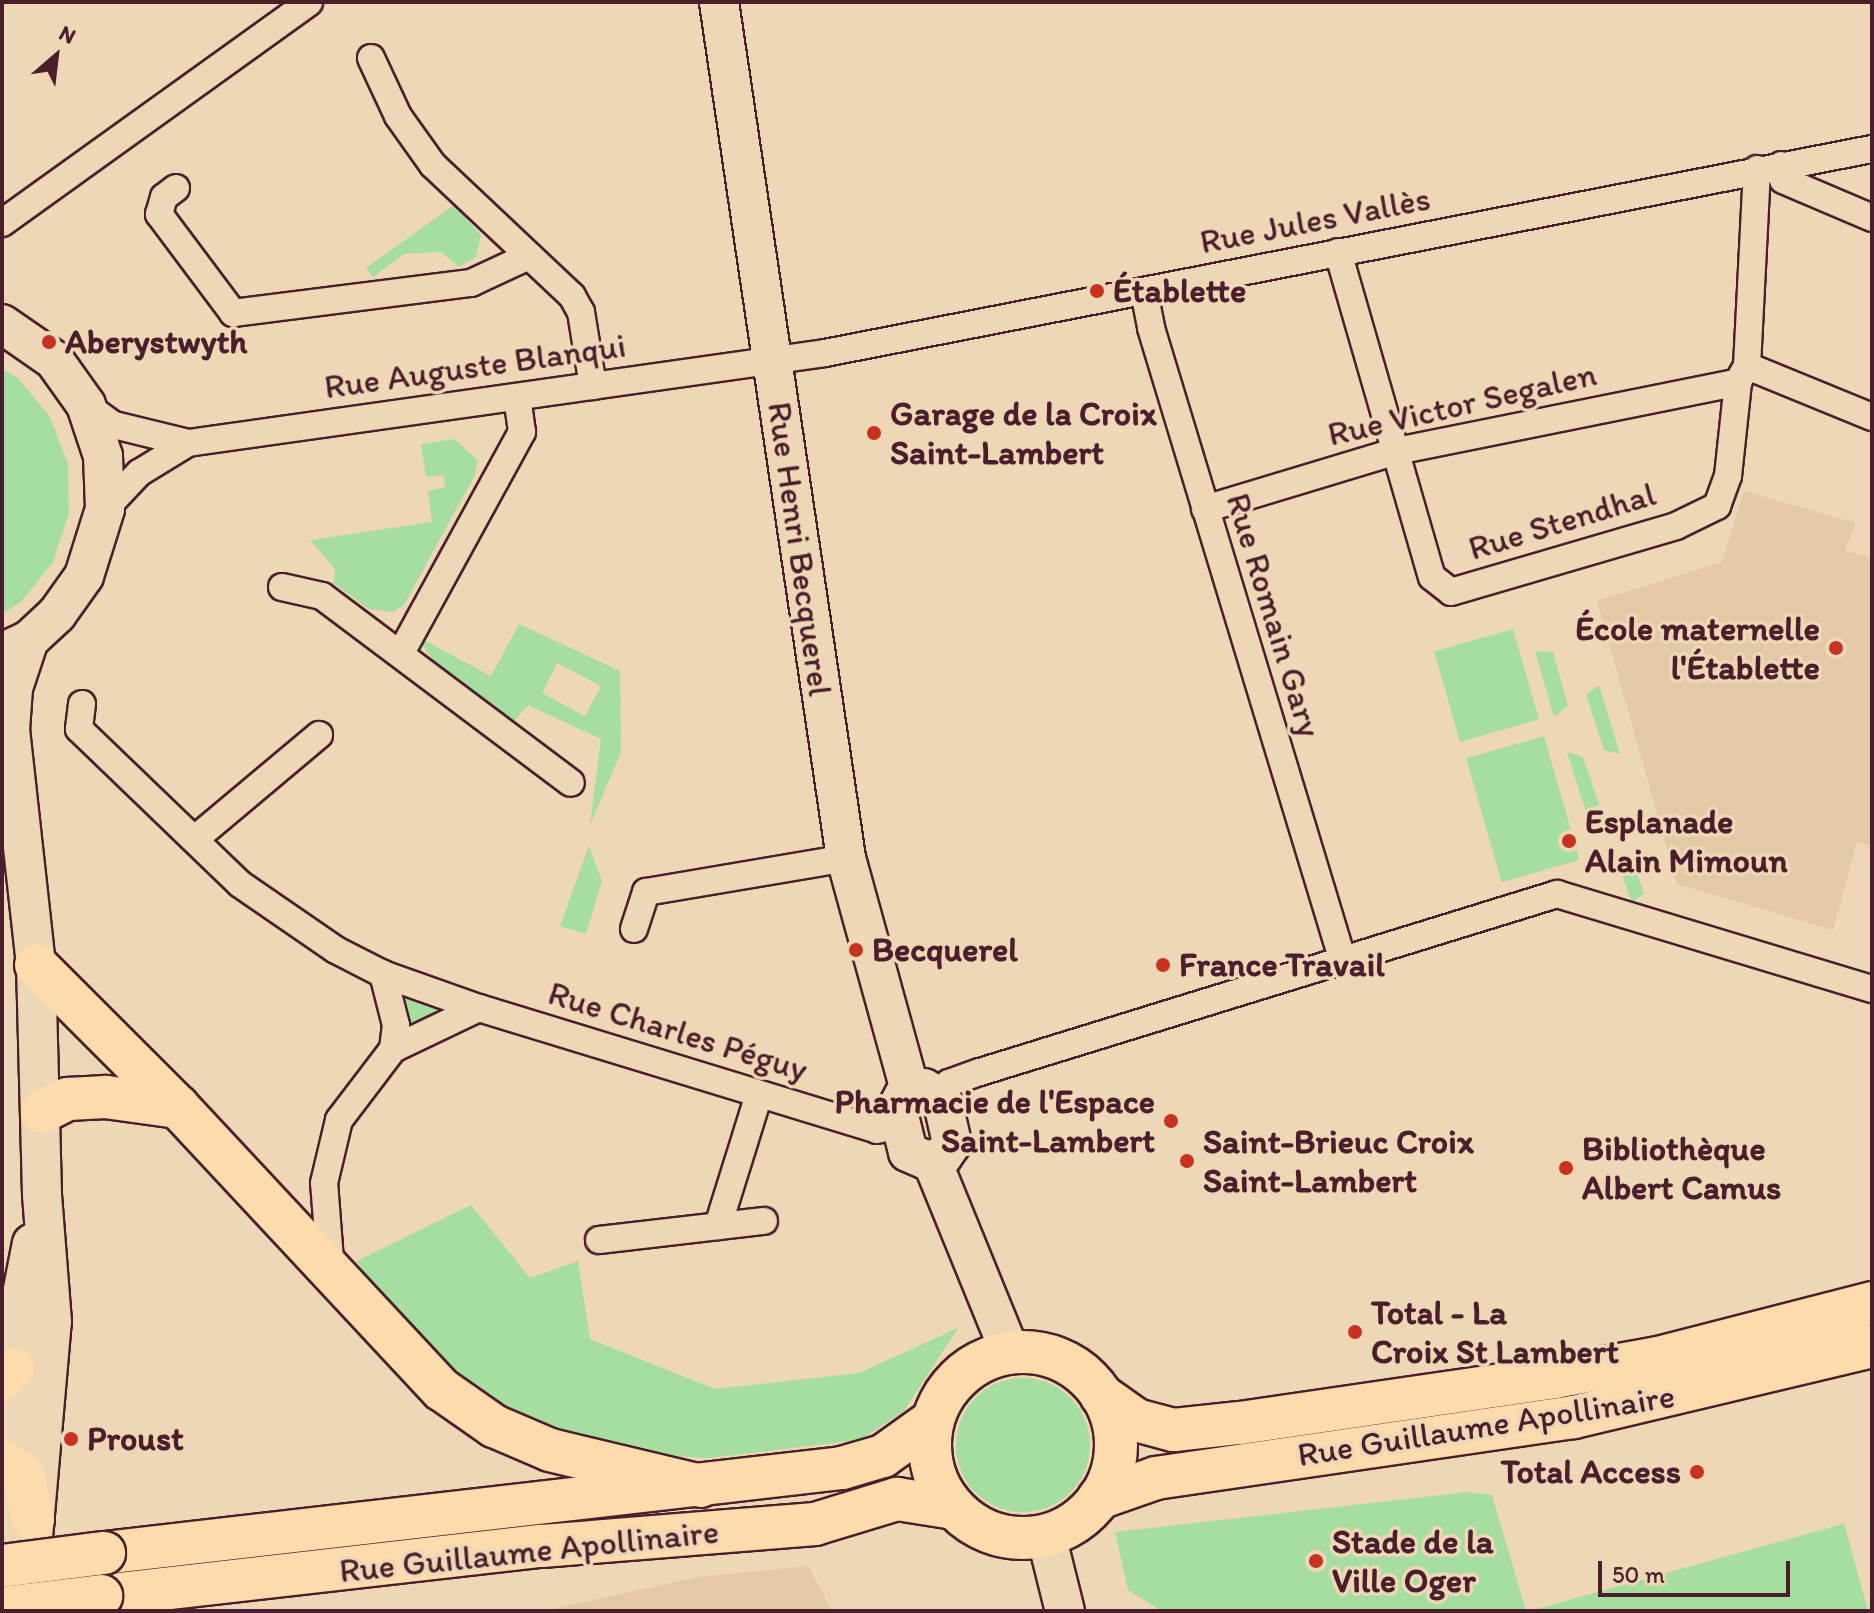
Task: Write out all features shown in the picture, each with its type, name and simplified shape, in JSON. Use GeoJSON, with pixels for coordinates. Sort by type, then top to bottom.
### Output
{"type":"FeatureCollection","features":[{"type":"Feature","properties":{"kind":"main road","name":"Rue Henri Becquerel"},"geometry":{"type":"LineString","coordinates":[[719,2],[846,858],[916,1103],[908,1152],[932,1161],[1010,1352]]}},
{"type":"Feature","properties":{"kind":"main road"},"geometry":{"type":"LineString","coordinates":[[2,324],[54,360],[86,405],[103,456],[105,509],[84,576],[57,614],[16,646],[11,706],[19,840],[36,965],[42,1194],[52,1322],[18,1527]]}},
{"type":"Feature","properties":{"kind":"main road"},"geometry":{"type":"LineString","coordinates":[[2,793],[19,840]]}},
{"type":"Feature","properties":{"kind":"main road"},"geometry":{"type":"LineString","coordinates":[[36,965],[178,1107],[441,1389],[494,1426],[550,1450],[701,1486]]}},
{"type":"Feature","properties":{"kind":"main road"},"geometry":{"type":"LineString","coordinates":[[42,1112],[68,1099],[106,1097],[178,1107]]}},
{"type":"Feature","properties":{"kind":"main road"},"geometry":{"type":"LineString","coordinates":[[27,1611],[18,1527],[23,1474],[4,1461],[7,1374],[42,1194]]}},
{"type":"Feature","properties":{"kind":"main road","name":"Rue Guillaume Apollinaire"},"geometry":{"type":"LineString","coordinates":[[1101,1395],[1136,1420],[1174,1430],[1255,1421],[1658,1358],[1872,1303]]}},
{"type":"Feature","properties":{"kind":"main road","name":"Rue Guillaume Apollinaire"},"geometry":{"type":"LineString","coordinates":[[1099,1498],[1156,1478],[1574,1417],[1872,1346]]}},
{"type":"Feature","properties":{"kind":"main road"},"geometry":{"type":"LineString","coordinates":[[1010,1352],[1062,1360],[1101,1395],[1113,1420],[1116,1447],[1099,1498],[1085,1515],[1046,1535],[996,1534],[954,1508],[937,1482],[929,1452],[932,1421],[943,1396],[961,1375],[1010,1352]]}},
{"type":"Feature","properties":{"kind":"main road","name":"Rue Guillaume Apollinaire"},"geometry":{"type":"LineString","coordinates":[[2,1566],[842,1468],[883,1456],[932,1421]]}},
{"type":"Feature","properties":{"kind":"main road","name":"Rue Guillaume Apollinaire"},"geometry":{"type":"LineString","coordinates":[[2,1608],[116,1604],[335,1570],[815,1524],[897,1499],[954,1508]]}},
{"type":"Feature","properties":{"kind":"main road"},"geometry":{"type":"LineString","coordinates":[[1046,1535],[1065,1611]]}},
{"type":"Feature","properties":{"kind":"street"},"geometry":{"type":"LineString","coordinates":[[2,223],[309,2]]}},
{"type":"Feature","properties":{"kind":"street"},"geometry":{"type":"LineString","coordinates":[[371,58],[398,116],[433,165],[572,296],[581,312],[593,386]]}},
{"type":"Feature","properties":{"kind":"street","name":"Rue Jules Vallès"},"geometry":{"type":"LineString","coordinates":[[773,361],[1872,149]]}},
{"type":"Feature","properties":{"kind":"street"},"geometry":{"type":"LineString","coordinates":[[1769,167],[1783,180],[1872,218]]}},
{"type":"Feature","properties":{"kind":"street"},"geometry":{"type":"LineString","coordinates":[[1769,167],[1742,374],[1872,417]]}},
{"type":"Feature","properties":{"kind":"street"},"geometry":{"type":"LineString","coordinates":[[176,188],[164,197],[159,214],[233,313],[471,283],[529,256]]}},
{"type":"Feature","properties":{"kind":"street","name":"Rue Stendhal"},"geometry":{"type":"LineString","coordinates":[[1338,252],[1432,577],[1451,592],[1676,526],[1717,506],[1728,476],[1742,374]]}},
{"type":"Feature","properties":{"kind":"street","name":"Rue Romain Gary"},"geometry":{"type":"LineString","coordinates":[[1144,291],[1205,509],[1342,958]]}},
{"type":"Feature","properties":{"kind":"street","name":"Rue Auguste Blanqui"},"geometry":{"type":"LineString","coordinates":[[86,405],[114,425],[188,443],[773,361]]}},
{"type":"Feature","properties":{"kind":"street","name":"Rue Victor Segalen"},"geometry":{"type":"LineString","coordinates":[[1205,509],[1397,451],[1742,374]]}},
{"type":"Feature","properties":{"kind":"street"},"geometry":{"type":"LineString","coordinates":[[402,651],[522,432],[517,397]]}},
{"type":"Feature","properties":{"kind":"street","name":"Rue Auguste Blanqui"},"geometry":{"type":"LineString","coordinates":[[105,509],[139,473],[188,443]]}},
{"type":"Feature","properties":{"kind":"street"},"geometry":{"type":"LineString","coordinates":[[282,587],[322,596],[402,651],[571,783]]}},
{"type":"Feature","properties":{"kind":"street","name":"Rue Charles Péguy"},"geometry":{"type":"LineString","coordinates":[[82,704],[79,729],[240,884],[292,923],[383,974],[479,1008],[877,1130],[916,1103]]}},
{"type":"Feature","properties":{"kind":"street"},"geometry":{"type":"LineString","coordinates":[[195,839],[319,735]]}},
{"type":"Feature","properties":{"kind":"street"},"geometry":{"type":"LineString","coordinates":[[634,929],[646,892],[846,858]]}},
{"type":"Feature","properties":{"kind":"street"},"geometry":{"type":"LineString","coordinates":[[916,1103],[949,1083],[980,1072],[1557,894],[1872,989]]}},
{"type":"Feature","properties":{"kind":"street"},"geometry":{"type":"LineString","coordinates":[[383,974],[396,1025],[393,1049]]}},
{"type":"Feature","properties":{"kind":"street"},"geometry":{"type":"LineString","coordinates":[[331,1273],[324,1183],[339,1120],[393,1049],[479,1008]]}},
{"type":"Feature","properties":{"kind":"street"},"geometry":{"type":"LineString","coordinates":[[718,1226],[759,1094]]}},
{"type":"Feature","properties":{"kind":"street"},"geometry":{"type":"LineString","coordinates":[[599,1240],[764,1221]]}},
{"type":"Feature","properties":{"kind":"shaded area"},"geometry":{"type":"Polygon","coordinates":[[[1744,491],[1856,523],[1845,550],[1872,559],[1872,846],[1857,842],[1833,930],[1677,884],[1597,601],[1722,562],[1744,491]]]}},
{"type":"Feature","properties":{"kind":"shaded area"},"geometry":{"type":"Polygon","coordinates":[[[808,1566],[832,1611],[542,1611],[699,1577],[808,1566]]]}},
{"type":"Feature","properties":{"kind":"green space"},"geometry":{"type":"Polygon","coordinates":[[[454,205],[481,235],[476,257],[459,267],[441,252],[404,254],[373,277],[366,268],[454,205]]]}},
{"type":"Feature","properties":{"kind":"green space"},"geometry":{"type":"Polygon","coordinates":[[[2,369],[18,378],[50,417],[68,464],[69,514],[53,562],[21,602],[2,614],[2,369]]]}},
{"type":"Feature","properties":{"kind":"green space"},"geometry":{"type":"Polygon","coordinates":[[[455,439],[477,460],[475,475],[404,605],[393,612],[369,609],[333,583],[335,569],[310,540],[432,522],[428,491],[445,487],[444,475],[426,477],[421,444],[455,439]]]}},
{"type":"Feature","properties":{"kind":"green space"},"geometry":{"type":"Polygon","coordinates":[[[519,624],[620,671],[621,752],[590,825],[601,739],[528,705],[514,721],[435,662],[421,644],[424,640],[491,676],[519,624]],[[557,663],[542,693],[585,716],[601,686],[557,663]]]}},
{"type":"Feature","properties":{"kind":"green space"},"geometry":{"type":"Polygon","coordinates":[[[1513,629],[1539,719],[1460,742],[1434,652],[1513,629]]]}},
{"type":"Feature","properties":{"kind":"green space"},"geometry":{"type":"Polygon","coordinates":[[[1535,651],[1553,652],[1568,706],[1554,717],[1535,651]]]}},
{"type":"Feature","properties":{"kind":"green space"},"geometry":{"type":"Polygon","coordinates":[[[1599,685],[1620,754],[1604,750],[1586,695],[1599,685]]]}},
{"type":"Feature","properties":{"kind":"green space"},"geometry":{"type":"Polygon","coordinates":[[[1544,736],[1580,860],[1502,882],[1466,758],[1544,736]]]}},
{"type":"Feature","properties":{"kind":"green space"},"geometry":{"type":"Polygon","coordinates":[[[1567,752],[1583,757],[1599,804],[1587,815],[1567,752]]]}},
{"type":"Feature","properties":{"kind":"green space"},"geometry":{"type":"Polygon","coordinates":[[[589,846],[602,881],[586,934],[560,926],[589,846]]]}},
{"type":"Feature","properties":{"kind":"green space"},"geometry":{"type":"Polygon","coordinates":[[[1615,855],[1630,855],[1644,893],[1632,903],[1615,855]]]}},
{"type":"Feature","properties":{"kind":"green space"},"geometry":{"type":"Polygon","coordinates":[[[406,999],[439,1010],[410,1026],[406,999]]]}},
{"type":"Feature","properties":{"kind":"green space"},"geometry":{"type":"Polygon","coordinates":[[[471,1205],[530,1278],[578,1261],[590,1339],[715,1389],[859,1373],[958,1328],[904,1411],[860,1440],[709,1458],[592,1452],[476,1404],[384,1309],[357,1261],[471,1205]]]}},
{"type":"Feature","properties":{"kind":"green space"},"geometry":{"type":"Polygon","coordinates":[[[1023,1378],[1048,1384],[1070,1398],[1084,1420],[1090,1445],[1084,1470],[1070,1492],[1048,1506],[1023,1512],[998,1506],[976,1492],[962,1470],[956,1445],[962,1420],[976,1398],[998,1384],[1023,1378]]]}},
{"type":"Feature","properties":{"kind":"green space","name":"Stade de la Ville Oger"},"geometry":{"type":"Polygon","coordinates":[[[1468,1492],[1492,1495],[1526,1611],[1162,1611],[1128,1590],[1115,1532],[1468,1492]]]}},
{"type":"Feature","properties":{"kind":"green space","name":"Stade de la Ville Oger"},"geometry":{"type":"Polygon","coordinates":[[[1844,1523],[1868,1611],[1529,1611],[1829,1528],[1844,1523]]]}},
{"type":"Feature","properties":{"kind":"place","name":"Établette"},"geometry":{"type":"Point","coordinates":[1097,291]}},
{"type":"Feature","properties":{"kind":"place","name":"Aberystwyth"},"geometry":{"type":"Point","coordinates":[49,342]}},
{"type":"Feature","properties":{"kind":"place","name":"Garage de la Croix Saint-Lambert"},"geometry":{"type":"Point","coordinates":[874,433]}},
{"type":"Feature","properties":{"kind":"place","name":"École maternelle l'Établette"},"geometry":{"type":"Point","coordinates":[1836,648]}},
{"type":"Feature","properties":{"kind":"place","name":"Esplanade Alain Mimoun"},"geometry":{"type":"Point","coordinates":[1569,841]}},
{"type":"Feature","properties":{"kind":"place","name":"Becquerel"},"geometry":{"type":"Point","coordinates":[856,950]}},
{"type":"Feature","properties":{"kind":"place","name":"France Travail"},"geometry":{"type":"Point","coordinates":[1163,965]}},
{"type":"Feature","properties":{"kind":"place","name":"Pharmacie de l'Espace Saint-Lambert"},"geometry":{"type":"Point","coordinates":[1171,1121]}},
{"type":"Feature","properties":{"kind":"place","name":"Saint-Brieuc Croix Saint-Lambert"},"geometry":{"type":"Point","coordinates":[1187,1161]}},
{"type":"Feature","properties":{"kind":"place","name":"Bibliothèque Albert Camus"},"geometry":{"type":"Point","coordinates":[1566,1168]}},
{"type":"Feature","properties":{"kind":"place","name":"Total - La Croix St Lambert"},"geometry":{"type":"Point","coordinates":[1355,1332]}},
{"type":"Feature","properties":{"kind":"place","name":"Proust"},"geometry":{"type":"Point","coordinates":[71,1439]}},
{"type":"Feature","properties":{"kind":"place","name":"Total Access"},"geometry":{"type":"Point","coordinates":[1697,1472]}},
{"type":"Feature","properties":{"kind":"place","name":"Stade de la Ville Oger"},"geometry":{"type":"Point","coordinates":[1316,1561]}}]}
